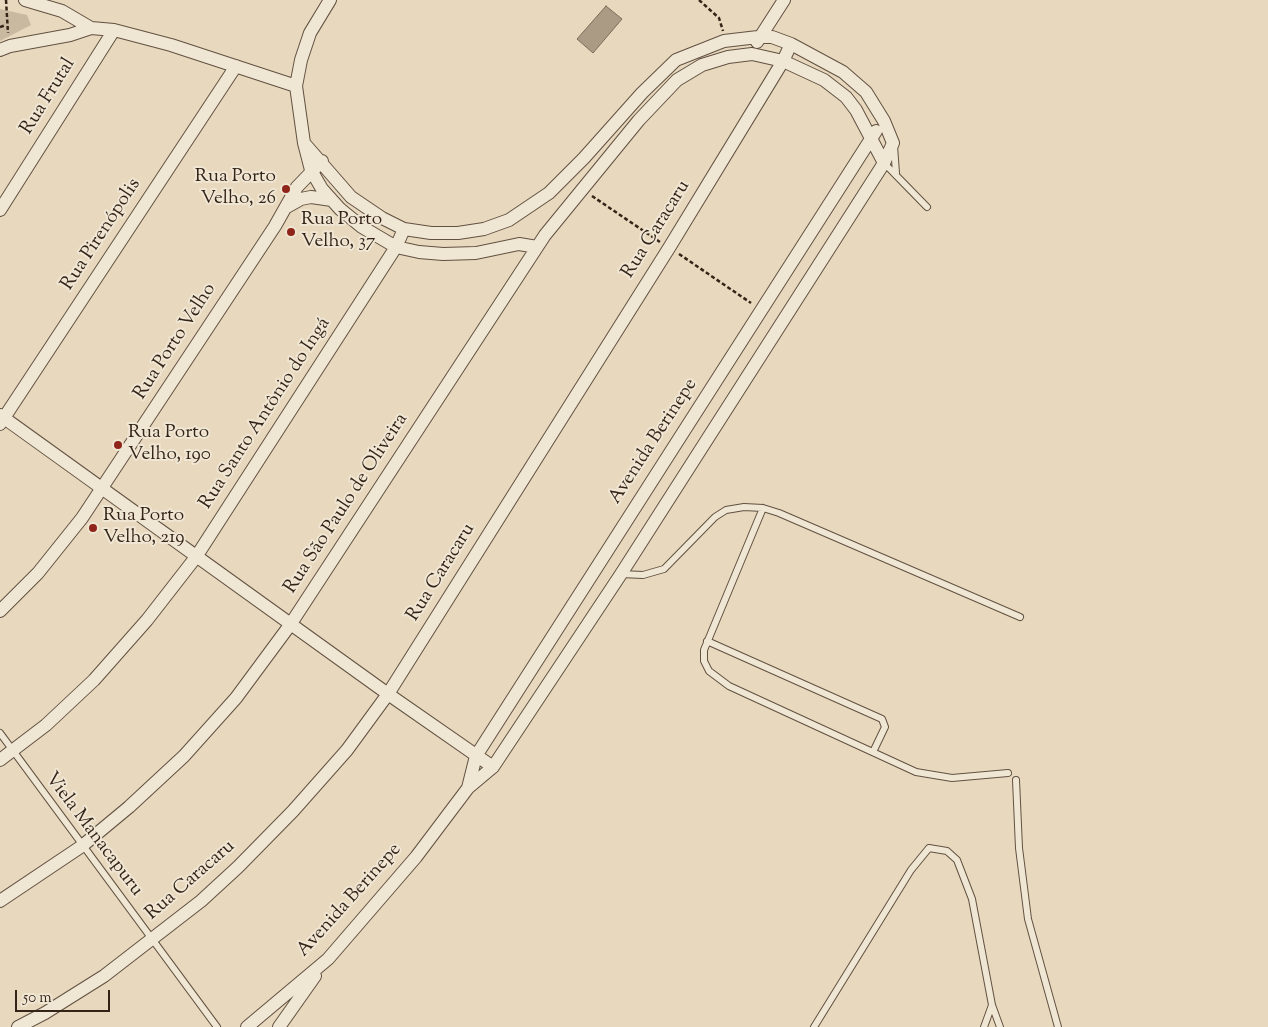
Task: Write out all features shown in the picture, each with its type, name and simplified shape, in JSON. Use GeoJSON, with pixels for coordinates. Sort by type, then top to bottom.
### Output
{"type":"FeatureCollection","features":[{"type":"Feature","properties":{"kind":"street"},"geometry":{"type":"LineString","coordinates":[[26,0],[62,11],[91,28]]}},
{"type":"Feature","properties":{"kind":"street"},"geometry":{"type":"LineString","coordinates":[[330,0],[310,33],[301,60],[296,86],[304,143],[311,170],[332,200],[362,227],[396,247],[442,254],[476,253],[519,244],[537,247]]}},
{"type":"Feature","properties":{"kind":"street"},"geometry":{"type":"LineString","coordinates":[[784,0],[758,37],[752,54],[783,61],[824,80],[846,97],[872,136],[884,162]]}},
{"type":"Feature","properties":{"kind":"street"},"geometry":{"type":"LineString","coordinates":[[5,48],[70,35],[91,28],[114,30],[171,45],[296,86]]}},
{"type":"Feature","properties":{"kind":"street","name":"Rua Frutal"},"geometry":{"type":"LineString","coordinates":[[0,210],[114,30]]}},
{"type":"Feature","properties":{"kind":"street"},"geometry":{"type":"LineString","coordinates":[[304,143],[322,161],[340,186],[351,196],[382,218],[404,229],[431,233],[458,233],[484,229],[509,220],[549,193],[566,178],[642,93],[676,60],[724,41],[758,37],[772,37],[791,44],[843,72],[866,92],[884,121],[893,143]]}},
{"type":"Feature","properties":{"kind":"street","name":"Rua Caracaru"},"geometry":{"type":"LineString","coordinates":[[18,1027],[45,1013],[104,976],[201,902],[293,812],[347,750],[388,694],[664,256],[783,61],[791,44]]}},
{"type":"Feature","properties":{"kind":"street","name":"Rua São Paulo de Oliveira"},"geometry":{"type":"LineString","coordinates":[[0,901],[82,846],[184,756],[236,698],[290,625],[537,247],[582,188],[652,105],[677,80],[702,65],[728,57],[752,54]]}},
{"type":"Feature","properties":{"kind":"street","name":"Rua Pirenópolis"},"geometry":{"type":"LineString","coordinates":[[1,419],[236,66]]}},
{"type":"Feature","properties":{"kind":"street","name":"Avenida Berinepe"},"geometry":{"type":"LineString","coordinates":[[468,788],[476,756],[872,136],[884,121]]}},
{"type":"Feature","properties":{"kind":"street","name":"Avenida Berinepe"},"geometry":{"type":"LineString","coordinates":[[247,1027],[328,959],[416,857],[468,788],[493,767],[621,574],[884,162],[893,143]]}},
{"type":"Feature","properties":{"kind":"street","name":"Rua Porto Velho"},"geometry":{"type":"LineString","coordinates":[[0,612],[59,548],[101,489],[297,188],[311,170],[322,161]]}},
{"type":"Feature","properties":{"kind":"street"},"geometry":{"type":"LineString","coordinates":[[285,208],[301,199],[311,197],[332,200]]}},
{"type":"Feature","properties":{"kind":"street","name":"Rua Santo Antônio do Ingá"},"geometry":{"type":"LineString","coordinates":[[0,760],[46,725],[94,680],[147,620],[196,557],[396,247],[404,229]]}},
{"type":"Feature","properties":{"kind":"street"},"geometry":{"type":"LineString","coordinates":[[1,419],[493,767]]}},
{"type":"Feature","properties":{"kind":"street"},"geometry":{"type":"LineString","coordinates":[[279,1027],[328,959]]}},
{"type":"Feature","properties":{"kind":"lane"},"geometry":{"type":"LineString","coordinates":[[893,143],[896,173]]}},
{"type":"Feature","properties":{"kind":"lane"},"geometry":{"type":"LineString","coordinates":[[884,162],[927,207]]}},
{"type":"Feature","properties":{"kind":"lane"},"geometry":{"type":"LineString","coordinates":[[621,574],[642,575],[664,569],[715,517],[726,510],[744,507],[762,508],[788,517],[1020,616]]}},
{"type":"Feature","properties":{"kind":"lane"},"geometry":{"type":"LineString","coordinates":[[762,508],[704,650],[704,661],[709,672],[729,686],[916,772],[952,778],[1008,773]]}},
{"type":"Feature","properties":{"kind":"lane"},"geometry":{"type":"LineString","coordinates":[[707,641],[882,719],[885,727],[873,752]]}},
{"type":"Feature","properties":{"kind":"lane","name":"Viela Manacapuru"},"geometry":{"type":"LineString","coordinates":[[0,733],[217,1027]]}},
{"type":"Feature","properties":{"kind":"lane"},"geometry":{"type":"LineString","coordinates":[[1016,780],[1019,848],[1028,919],[1058,1027]]}},
{"type":"Feature","properties":{"kind":"lane"},"geometry":{"type":"LineString","coordinates":[[814,1027],[911,870],[929,848],[947,851],[957,860],[972,899],[992,1005],[1000,1027]]}},
{"type":"Feature","properties":{"kind":"lane"},"geometry":{"type":"LineString","coordinates":[[984,1027],[992,1005]]}},
{"type":"Feature","properties":{"kind":"path"},"geometry":{"type":"LineString","coordinates":[[5,48],[6,0]]}},
{"type":"Feature","properties":{"kind":"path"},"geometry":{"type":"LineString","coordinates":[[699,0],[720,18],[723,34]]}},
{"type":"Feature","properties":{"kind":"path"},"geometry":{"type":"LineString","coordinates":[[0,27],[6,25]]}},
{"type":"Feature","properties":{"kind":"shaded area"},"geometry":{"type":"Polygon","coordinates":[[[606,6],[622,19],[593,53],[577,39],[606,6]]]}},
{"type":"Feature","properties":{"kind":"shaded area"},"geometry":{"type":"Polygon","coordinates":[[[0,9],[27,15],[31,25],[0,41],[0,9]]]}},
{"type":"Feature","properties":{"kind":"place","name":"Rua Porto Velho, 26"},"geometry":{"type":"Point","coordinates":[286,189]}},
{"type":"Feature","properties":{"kind":"place","name":"Rua Porto Velho, 37"},"geometry":{"type":"Point","coordinates":[291,232]}},
{"type":"Feature","properties":{"kind":"place","name":"Rua Porto Velho, 190"},"geometry":{"type":"Point","coordinates":[118,445]}},
{"type":"Feature","properties":{"kind":"place","name":"Rua Porto Velho, 219"},"geometry":{"type":"Point","coordinates":[93,528]}}]}
